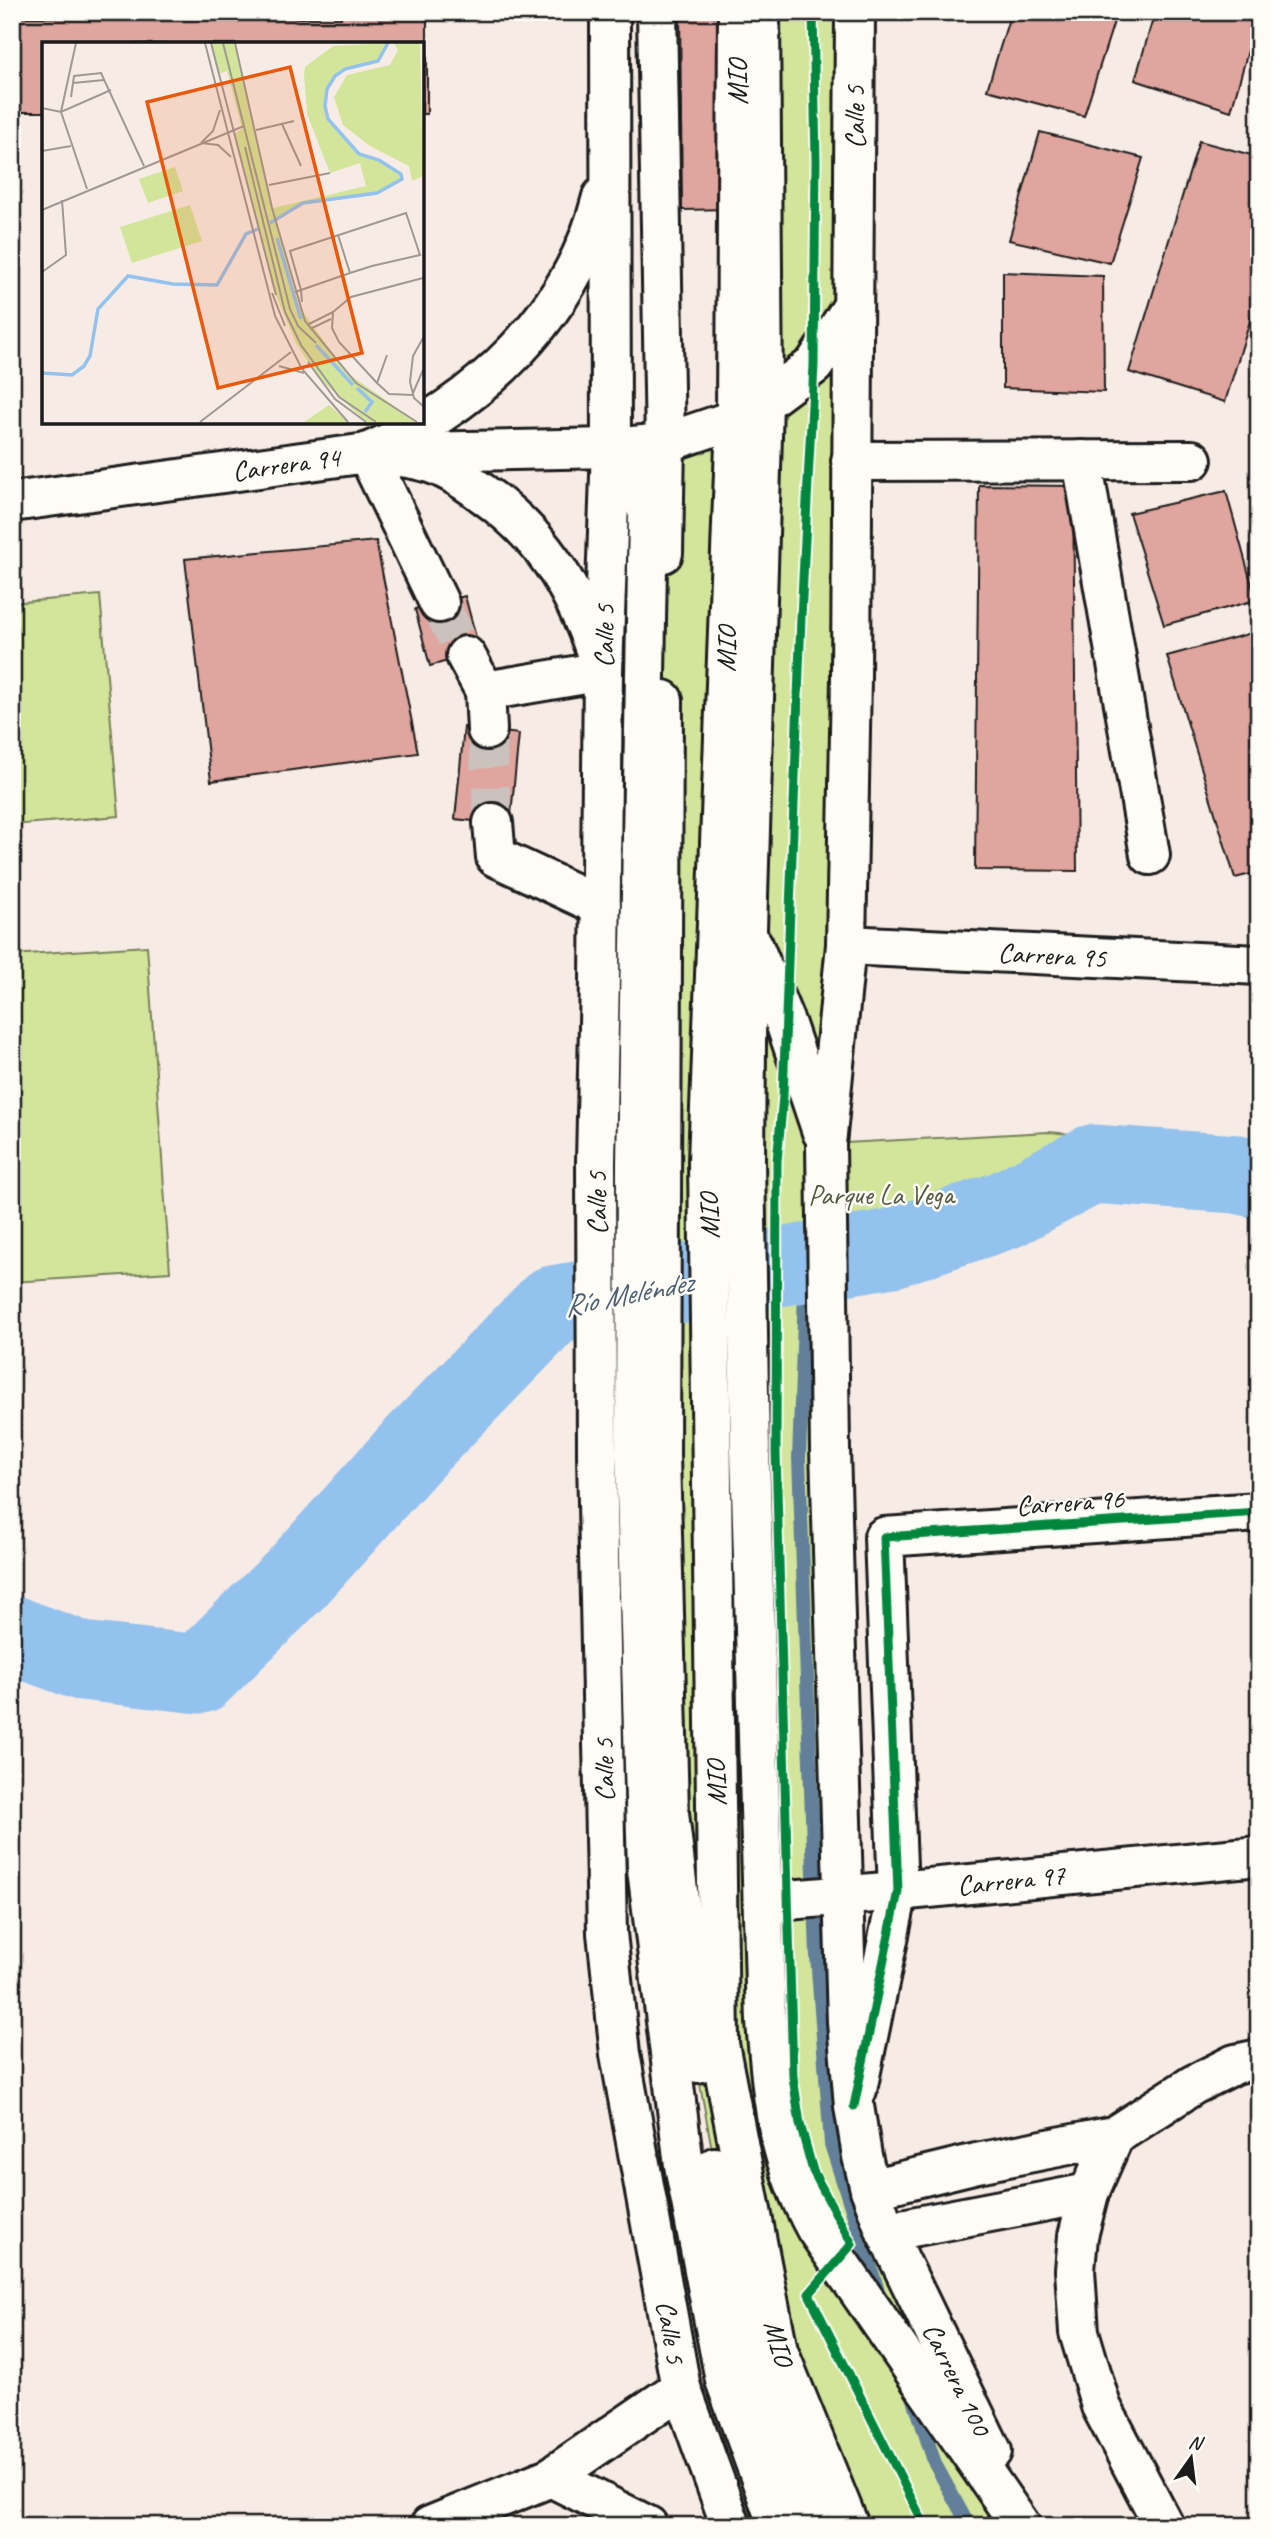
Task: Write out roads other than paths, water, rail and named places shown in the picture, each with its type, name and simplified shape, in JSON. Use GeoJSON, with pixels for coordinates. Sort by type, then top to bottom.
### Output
{"type":"FeatureCollection","features":[{"type":"Feature","properties":{"kind":"main road","name":"Calle 5"},"geometry":{"type":"LineString","coordinates":[[610,12],[611,448],[603,671],[596,1162],[597,1456],[607,1933],[620,2054],[681,2388]]}},
{"type":"Feature","properties":{"kind":"main road"},"geometry":{"type":"LineString","coordinates":[[648,1162],[665,443],[657,12]]}},
{"type":"Feature","properties":{"kind":"main road","name":"MIO"},"geometry":{"type":"LineString","coordinates":[[727,1161],[750,411],[738,12]]}},
{"type":"Feature","properties":{"kind":"main road"},"geometry":{"type":"LineString","coordinates":[[760,12],[750,411],[747,929],[727,1161],[731,1452],[763,1902],[766,2022],[774,2105],[780,2143],[794,2186],[816,2229],[1021,2526]]}},
{"type":"Feature","properties":{"kind":"main road","name":"Calle 5"},"geometry":{"type":"LineString","coordinates":[[855,12],[846,945],[827,1152],[830,1450],[847,2022],[854,2106],[862,2156],[870,2189],[886,2232]]}},
{"type":"Feature","properties":{"kind":"main road"},"geometry":{"type":"LineString","coordinates":[[367,453],[431,421],[465,398],[495,373],[523,344],[546,313],[575,265],[600,204],[610,164]]}},
{"type":"Feature","properties":{"kind":"main road","name":"Carrera 94"},"geometry":{"type":"LineString","coordinates":[[12,502],[367,453],[611,448],[665,443],[750,411],[814,365],[853,306]]}},
{"type":"Feature","properties":{"kind":"main road"},"geometry":{"type":"LineString","coordinates":[[611,448],[634,478],[648,513],[647,1869],[684,2165],[725,2380],[778,2526]]}},
{"type":"Feature","properties":{"kind":"main road"},"geometry":{"type":"LineString","coordinates":[[367,453],[439,603]]}},
{"type":"Feature","properties":{"kind":"main road"},"geometry":{"type":"LineString","coordinates":[[367,453],[426,462],[466,481],[502,507],[534,537],[560,572],[581,610],[603,671],[485,691]]}},
{"type":"Feature","properties":{"kind":"main road"},"geometry":{"type":"LineString","coordinates":[[1082,460],[1150,855]]}},
{"type":"Feature","properties":{"kind":"main road"},"geometry":{"type":"LineString","coordinates":[[852,461],[1192,460]]}},
{"type":"Feature","properties":{"kind":"main road"},"geometry":{"type":"LineString","coordinates":[[466,656],[485,691],[487,730]]}},
{"type":"Feature","properties":{"kind":"main road"},"geometry":{"type":"LineString","coordinates":[[493,823],[496,857],[601,906]]}},
{"type":"Feature","properties":{"kind":"main road"},"geometry":{"type":"LineString","coordinates":[[747,929],[786,1025],[827,1152]]}},
{"type":"Feature","properties":{"kind":"main road","name":"Carrera 95"},"geometry":{"type":"LineString","coordinates":[[846,945],[1259,965]]}},
{"type":"Feature","properties":{"kind":"main road","name":"MIO"},"geometry":{"type":"LineString","coordinates":[[731,1452],[719,2043],[778,2351],[849,2526]]}},
{"type":"Feature","properties":{"kind":"main road","name":"MIO"},"geometry":{"type":"LineString","coordinates":[[648,1455],[669,1813],[699,2079],[744,2323],[811,2526]]}},
{"type":"Feature","properties":{"kind":"main road","name":"Carrera 96"},"geometry":{"type":"LineString","coordinates":[[898,1891],[884,1537],[1259,1512]]}},
{"type":"Feature","properties":{"kind":"main road","name":"Carrera 97"},"geometry":{"type":"LineString","coordinates":[[763,1902],[1259,1856]]}},
{"type":"Feature","properties":{"kind":"main road"},"geometry":{"type":"LineString","coordinates":[[854,2106],[898,1891]]}},
{"type":"Feature","properties":{"kind":"main road"},"geometry":{"type":"LineString","coordinates":[[870,2189],[977,2162],[1114,2136],[1192,2085],[1235,2064],[1259,2059]]}},
{"type":"Feature","properties":{"kind":"main road"},"geometry":{"type":"LineString","coordinates":[[1114,2136],[1089,2193],[1078,2236],[1075,2270],[1079,2332],[1101,2406],[1164,2526]]}},
{"type":"Feature","properties":{"kind":"main road"},"geometry":{"type":"LineString","coordinates":[[886,2232],[1089,2193]]}},
{"type":"Feature","properties":{"kind":"main road","name":"Carrera 100"},"geometry":{"type":"LineString","coordinates":[[886,2232],[1028,2526]]}},
{"type":"Feature","properties":{"kind":"main road"},"geometry":{"type":"LineString","coordinates":[[430,2526],[551,2477],[681,2388],[731,2526]]}},
{"type":"Feature","properties":{"kind":"main road"},"geometry":{"type":"LineString","coordinates":[[551,2477],[648,2526]]}},
{"type":"Feature","properties":{"kind":"waterway","name":"Río Meléndez"},"geometry":{"type":"LineString","coordinates":[[12,1635],[82,1661],[200,1674],[297,1578],[409,1453],[553,1305],[892,1248],[1005,1210],[1093,1164],[1237,1174],[1259,1179]]}},
{"type":"Feature","properties":{"kind":"waterway"},"geometry":{"type":"LineString","coordinates":[[806,1263],[799,1458],[817,1956],[831,2144],[880,2297]]}},
{"type":"Feature","properties":{"kind":"waterway"},"geometry":{"type":"LineString","coordinates":[[912,2393],[935,2464],[969,2526]]}},
{"type":"Feature","properties":{"kind":"tunnel"},"geometry":{"type":"LineString","coordinates":[[439,603],[466,656]]}},
{"type":"Feature","properties":{"kind":"tunnel"},"geometry":{"type":"LineString","coordinates":[[487,730],[493,823]]}},
{"type":"Feature","properties":{"kind":"park label","name":"Parque La Vega"},"geometry":{"type":"Point","coordinates":[881,1194]}}]}
